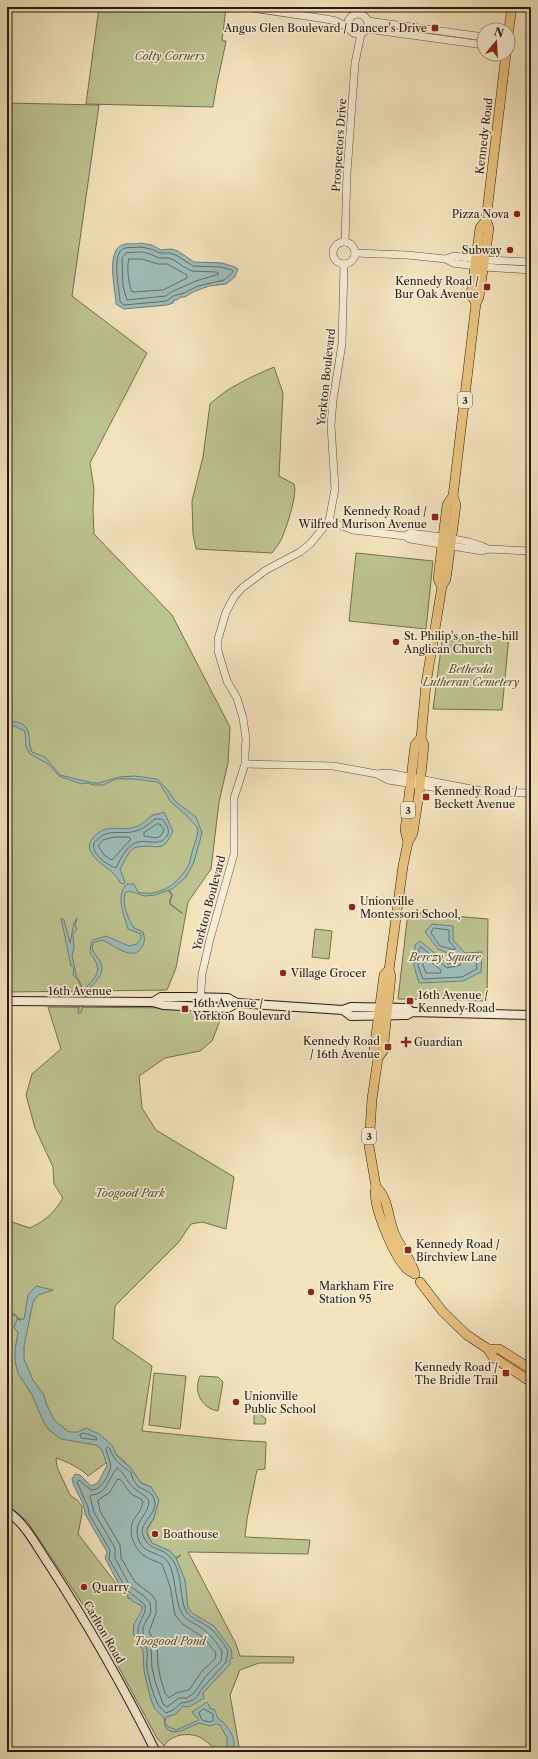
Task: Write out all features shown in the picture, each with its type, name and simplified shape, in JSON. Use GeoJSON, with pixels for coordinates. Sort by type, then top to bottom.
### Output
{"type":"FeatureCollection","features":[{"type":"Feature","properties":{"kind":"main road"},"geometry":{"type":"LineString","coordinates":[[510,22],[512,7]]}},
{"type":"Feature","properties":{"kind":"main road","name":"Kennedy Road"},"geometry":{"type":"LineString","coordinates":[[505,62],[486,220],[489,228],[472,295],[476,303],[453,496],[456,505],[438,579],[442,586],[426,684],[422,738],[416,745],[416,781],[405,830],[408,842],[389,970],[384,975],[383,1051],[378,1058],[372,1099],[368,1146],[376,1187],[374,1192],[379,1215],[388,1238],[406,1268],[414,1274],[443,1312],[467,1335],[488,1348],[493,1357],[531,1382]]}},
{"type":"Feature","properties":{"kind":"main road","name":"16th Avenue"},"geometry":{"type":"LineString","coordinates":[[153,1002],[161,997],[201,997],[228,998],[237,1003],[343,1010],[352,1007],[407,1016],[412,1012],[531,1015]]}},
{"type":"Feature","properties":{"kind":"main road","name":"16th Avenue"},"geometry":{"type":"LineString","coordinates":[[7,1001],[92,1003],[153,1002],[163,1005],[228,1008],[237,1003]]}},
{"type":"Feature","properties":{"kind":"main road","name":"Kennedy Road"},"geometry":{"type":"LineString","coordinates":[[488,1348],[499,1348],[531,1369]]}},
{"type":"Feature","properties":{"kind":"main road","name":"Carlton Road"},"geometry":{"type":"LineString","coordinates":[[7,1511],[27,1531],[82,1615],[134,1708],[156,1752]]}},
{"type":"Feature","properties":{"kind":"street"},"geometry":{"type":"LineString","coordinates":[[245,7],[326,18],[347,27],[353,33],[361,34],[367,29],[368,21],[362,11],[326,18]]}},
{"type":"Feature","properties":{"kind":"street"},"geometry":{"type":"LineString","coordinates":[[347,27],[347,22],[354,12]]}},
{"type":"Feature","properties":{"kind":"street"},"geometry":{"type":"LineString","coordinates":[[368,21],[476,36]]}},
{"type":"Feature","properties":{"kind":"street"},"geometry":{"type":"LineString","coordinates":[[367,29],[476,44]]}},
{"type":"Feature","properties":{"kind":"street","name":"Prospectors Drive"},"geometry":{"type":"LineString","coordinates":[[353,33],[357,50]]}},
{"type":"Feature","properties":{"kind":"street","name":"Prospectors Drive"},"geometry":{"type":"LineString","coordinates":[[345,242],[347,174],[357,50],[361,34]]}},
{"type":"Feature","properties":{"kind":"street"},"geometry":{"type":"LineString","coordinates":[[345,242],[353,247],[355,253],[353,260],[344,264],[336,261],[333,253],[338,244],[345,242]]}},
{"type":"Feature","properties":{"kind":"street"},"geometry":{"type":"LineString","coordinates":[[355,253],[407,255],[446,259],[453,263],[531,262]]}},
{"type":"Feature","properties":{"kind":"street"},"geometry":{"type":"LineString","coordinates":[[480,263],[531,270]]}},
{"type":"Feature","properties":{"kind":"street","name":"Yorkton Boulevard"},"geometry":{"type":"LineString","coordinates":[[200,1006],[202,974],[210,939],[234,854],[234,798],[245,764],[246,739],[243,718],[237,698],[227,681],[218,651],[218,639],[234,597],[242,588],[266,570],[300,552],[310,544],[329,521],[335,489],[331,425],[333,400],[342,344],[344,264]]}},
{"type":"Feature","properties":{"kind":"street"},"geometry":{"type":"LineString","coordinates":[[329,521],[353,530],[405,536],[410,534],[482,551],[488,549],[531,551]]}},
{"type":"Feature","properties":{"kind":"street"},"geometry":{"type":"LineString","coordinates":[[245,764],[326,765],[378,774],[388,773],[444,789],[457,787],[487,792],[531,793]]}},
{"type":"Feature","properties":{"kind":"green space","name":"Colty Corners"},"geometry":{"type":"Polygon","coordinates":[[[99,7],[226,8],[222,41],[226,41],[213,107],[86,104],[99,7]]]}},
{"type":"Feature","properties":{"kind":"green space"},"geometry":{"type":"Polygon","coordinates":[[[7,103],[99,105],[72,296],[147,353],[90,463],[94,489],[94,534],[172,615],[230,727],[228,763],[219,802],[211,869],[188,902],[176,968],[167,990],[7,992],[7,103]]]}},
{"type":"Feature","properties":{"kind":"green space"},"geometry":{"type":"Polygon","coordinates":[[[274,367],[283,393],[279,476],[294,484],[295,489],[291,512],[281,540],[272,553],[196,549],[193,534],[192,501],[203,457],[210,404],[232,387],[274,367]]]}},
{"type":"Feature","properties":{"kind":"green space"},"geometry":{"type":"Polygon","coordinates":[[[356,553],[433,561],[426,629],[349,621],[356,553]]]}},
{"type":"Feature","properties":{"kind":"green space","name":"Bethesda Lutheran Cemetery"},"geometry":{"type":"Polygon","coordinates":[[[509,636],[502,710],[433,709],[442,641],[509,636]]]}},
{"type":"Feature","properties":{"kind":"green space","name":"Berczy Square"},"geometry":{"type":"Polygon","coordinates":[[[408,912],[488,919],[487,1001],[398,999],[408,912]]]}},
{"type":"Feature","properties":{"kind":"green space"},"geometry":{"type":"Polygon","coordinates":[[[315,929],[332,931],[329,959],[312,957],[315,929]]]}},
{"type":"Feature","properties":{"kind":"green space","name":"Toogood Park"},"geometry":{"type":"Polygon","coordinates":[[[48,1007],[181,1008],[223,1013],[212,1041],[200,1051],[165,1058],[139,1076],[142,1108],[156,1130],[234,1177],[226,1229],[202,1222],[191,1224],[178,1243],[115,1306],[113,1339],[152,1366],[142,1431],[266,1442],[265,1469],[257,1470],[247,1519],[245,1537],[310,1540],[308,1554],[188,1552],[236,1644],[240,1656],[294,1657],[293,1663],[259,1663],[240,1670],[230,1695],[240,1752],[217,1752],[209,1743],[193,1735],[176,1736],[164,1746],[157,1738],[92,1618],[26,1520],[7,1506],[7,1213],[12,1222],[30,1228],[49,1216],[63,1198],[54,1184],[53,1167],[35,1128],[26,1095],[32,1074],[61,1049],[48,1007]],[[115,1453],[106,1463],[88,1476],[74,1466],[56,1458],[57,1467],[70,1495],[82,1506],[78,1534],[125,1595],[181,1555],[176,1558],[170,1551],[152,1544],[146,1531],[154,1518],[151,1487],[141,1483],[126,1463],[115,1453]]]}},
{"type":"Feature","properties":{"kind":"green space"},"geometry":{"type":"Polygon","coordinates":[[[154,1373],[186,1376],[180,1429],[149,1425],[154,1373]]]}},
{"type":"Feature","properties":{"kind":"green space"},"geometry":{"type":"Polygon","coordinates":[[[200,1376],[218,1377],[223,1382],[218,1411],[207,1406],[200,1398],[197,1387],[200,1376]]]}},
{"type":"Feature","properties":{"kind":"green space"},"geometry":{"type":"Polygon","coordinates":[[[254,1413],[260,1414],[266,1419],[265,1424],[254,1424],[254,1413]]]}},
{"type":"Feature","properties":{"kind":"water"},"geometry":{"type":"Polygon","coordinates":[[[140,243],[152,245],[161,250],[171,249],[178,251],[194,262],[222,263],[238,269],[235,277],[226,284],[209,286],[193,292],[185,297],[174,300],[173,303],[167,305],[124,309],[116,304],[113,261],[115,253],[119,247],[125,244],[140,243]]]}},
{"type":"Feature","properties":{"kind":"water"},"geometry":{"type":"Polygon","coordinates":[[[7,721],[18,722],[27,728],[32,752],[45,757],[60,775],[93,783],[99,783],[119,777],[135,776],[157,779],[166,788],[176,802],[196,817],[202,833],[194,862],[186,877],[172,889],[155,895],[145,896],[129,891],[125,893],[124,902],[128,916],[134,928],[143,932],[144,943],[138,951],[128,953],[102,940],[93,943],[92,947],[94,953],[100,961],[102,972],[86,994],[81,1013],[78,1013],[80,993],[94,979],[98,970],[95,960],[90,953],[91,943],[93,940],[106,936],[129,946],[137,944],[141,938],[141,934],[128,929],[121,899],[123,889],[127,884],[134,884],[138,892],[154,893],[161,891],[174,883],[189,864],[198,833],[197,827],[171,802],[160,784],[157,782],[134,779],[116,779],[103,785],[94,785],[86,783],[82,784],[59,776],[48,764],[30,754],[26,747],[25,731],[7,723],[7,721]]]}},
{"type":"Feature","properties":{"kind":"water"},"geometry":{"type":"Polygon","coordinates":[[[164,812],[173,831],[167,842],[162,846],[136,847],[130,851],[120,869],[125,882],[124,884],[120,883],[118,878],[94,856],[89,847],[90,843],[98,833],[103,830],[135,827],[153,815],[164,812]]]}},
{"type":"Feature","properties":{"kind":"water"},"geometry":{"type":"Polygon","coordinates":[[[61,918],[64,920],[70,943],[74,923],[77,918],[75,926],[77,929],[73,934],[74,948],[72,955],[77,979],[73,975],[74,969],[71,966],[61,918]]]}},
{"type":"Feature","properties":{"kind":"water"},"geometry":{"type":"Polygon","coordinates":[[[432,924],[453,926],[453,940],[465,953],[482,952],[481,972],[463,981],[419,983],[414,966],[415,945],[420,941],[448,964],[459,962],[455,956],[438,949],[425,932],[432,924]]]}},
{"type":"Feature","properties":{"kind":"water","name":"Toogood Pond"},"geometry":{"type":"Polygon","coordinates":[[[36,1286],[53,1290],[38,1295],[33,1302],[24,1346],[24,1359],[33,1380],[44,1395],[54,1420],[69,1432],[78,1432],[86,1428],[99,1434],[112,1445],[117,1456],[130,1467],[141,1483],[151,1487],[159,1500],[154,1518],[147,1528],[147,1534],[152,1543],[170,1551],[176,1558],[185,1580],[188,1608],[192,1613],[214,1626],[231,1649],[231,1656],[233,1658],[230,1659],[230,1664],[203,1693],[204,1698],[189,1707],[183,1706],[176,1714],[166,1717],[165,1722],[167,1726],[176,1730],[199,1720],[192,1712],[207,1702],[211,1709],[214,1709],[218,1719],[223,1722],[231,1732],[234,1740],[234,1748],[232,1752],[227,1752],[227,1738],[220,1725],[216,1724],[210,1726],[199,1723],[181,1731],[173,1732],[168,1730],[165,1726],[164,1718],[155,1709],[151,1700],[144,1671],[143,1650],[133,1633],[134,1624],[142,1610],[142,1606],[132,1601],[131,1598],[128,1599],[128,1595],[124,1594],[105,1558],[107,1552],[85,1514],[85,1509],[72,1479],[75,1474],[80,1475],[91,1486],[98,1483],[107,1465],[102,1450],[96,1445],[61,1439],[49,1430],[44,1423],[32,1395],[18,1373],[15,1361],[15,1349],[18,1333],[14,1327],[17,1319],[24,1319],[28,1295],[36,1286]]]}},
{"type":"Feature","properties":{"kind":"waterway"},"geometry":{"type":"LineString","coordinates":[[169,891],[172,895],[170,904],[182,913]]}},
{"type":"Feature","properties":{"kind":"waterway"},"geometry":{"type":"LineString","coordinates":[[78,979],[82,988]]}},
{"type":"Feature","properties":{"kind":"waterway"},"geometry":{"type":"LineString","coordinates":[[7,1312],[15,1315],[20,1320]]}},
{"type":"Feature","properties":{"kind":"place","name":"Angus Glen Boulevard / Dancer's Drive"},"geometry":{"type":"Point","coordinates":[435,28]}},
{"type":"Feature","properties":{"kind":"place","name":"Pizza Nova"},"geometry":{"type":"Point","coordinates":[517,214]}},
{"type":"Feature","properties":{"kind":"place","name":"Subway"},"geometry":{"type":"Point","coordinates":[510,250]}},
{"type":"Feature","properties":{"kind":"place","name":"Kennedy Road / Bur Oak Avenue"},"geometry":{"type":"Point","coordinates":[487,287]}},
{"type":"Feature","properties":{"kind":"place","name":"Kennedy Road / Wilfred Murison Avenue"},"geometry":{"type":"Point","coordinates":[435,517]}},
{"type":"Feature","properties":{"kind":"place","name":"St. Philip's on-the-hill Anglican Church"},"geometry":{"type":"Point","coordinates":[396,642]}},
{"type":"Feature","properties":{"kind":"place","name":"Kennedy Road / Beckett Avenue"},"geometry":{"type":"Point","coordinates":[426,797]}},
{"type":"Feature","properties":{"kind":"place","name":"Unionville Montessori School,"},"geometry":{"type":"Point","coordinates":[352,907]}},
{"type":"Feature","properties":{"kind":"place","name":"Village Grocer"},"geometry":{"type":"Point","coordinates":[283,973]}},
{"type":"Feature","properties":{"kind":"place","name":"16th Avenue / Kennedy Road"},"geometry":{"type":"Point","coordinates":[410,1001]}},
{"type":"Feature","properties":{"kind":"place","name":"16th Avenue / Yorkton Boulevard"},"geometry":{"type":"Point","coordinates":[185,1009]}},
{"type":"Feature","properties":{"kind":"place","name":"Guardian"},"geometry":{"type":"Point","coordinates":[406,1042]}},
{"type":"Feature","properties":{"kind":"place","name":"Kennedy Road / 16th Avenue"},"geometry":{"type":"Point","coordinates":[388,1047]}},
{"type":"Feature","properties":{"kind":"place","name":"Kennedy Road / Birchview Lane"},"geometry":{"type":"Point","coordinates":[408,1250]}},
{"type":"Feature","properties":{"kind":"place","name":"Markham Fire Station 95"},"geometry":{"type":"Point","coordinates":[311,1292]}},
{"type":"Feature","properties":{"kind":"place","name":"Kennedy Road / The Bridle Trail"},"geometry":{"type":"Point","coordinates":[506,1373]}},
{"type":"Feature","properties":{"kind":"place","name":"Unionville Public School"},"geometry":{"type":"Point","coordinates":[236,1402]}},
{"type":"Feature","properties":{"kind":"place","name":"Boathouse"},"geometry":{"type":"Point","coordinates":[155,1534]}},
{"type":"Feature","properties":{"kind":"place","name":"Quarry"},"geometry":{"type":"Point","coordinates":[84,1587]}}]}
